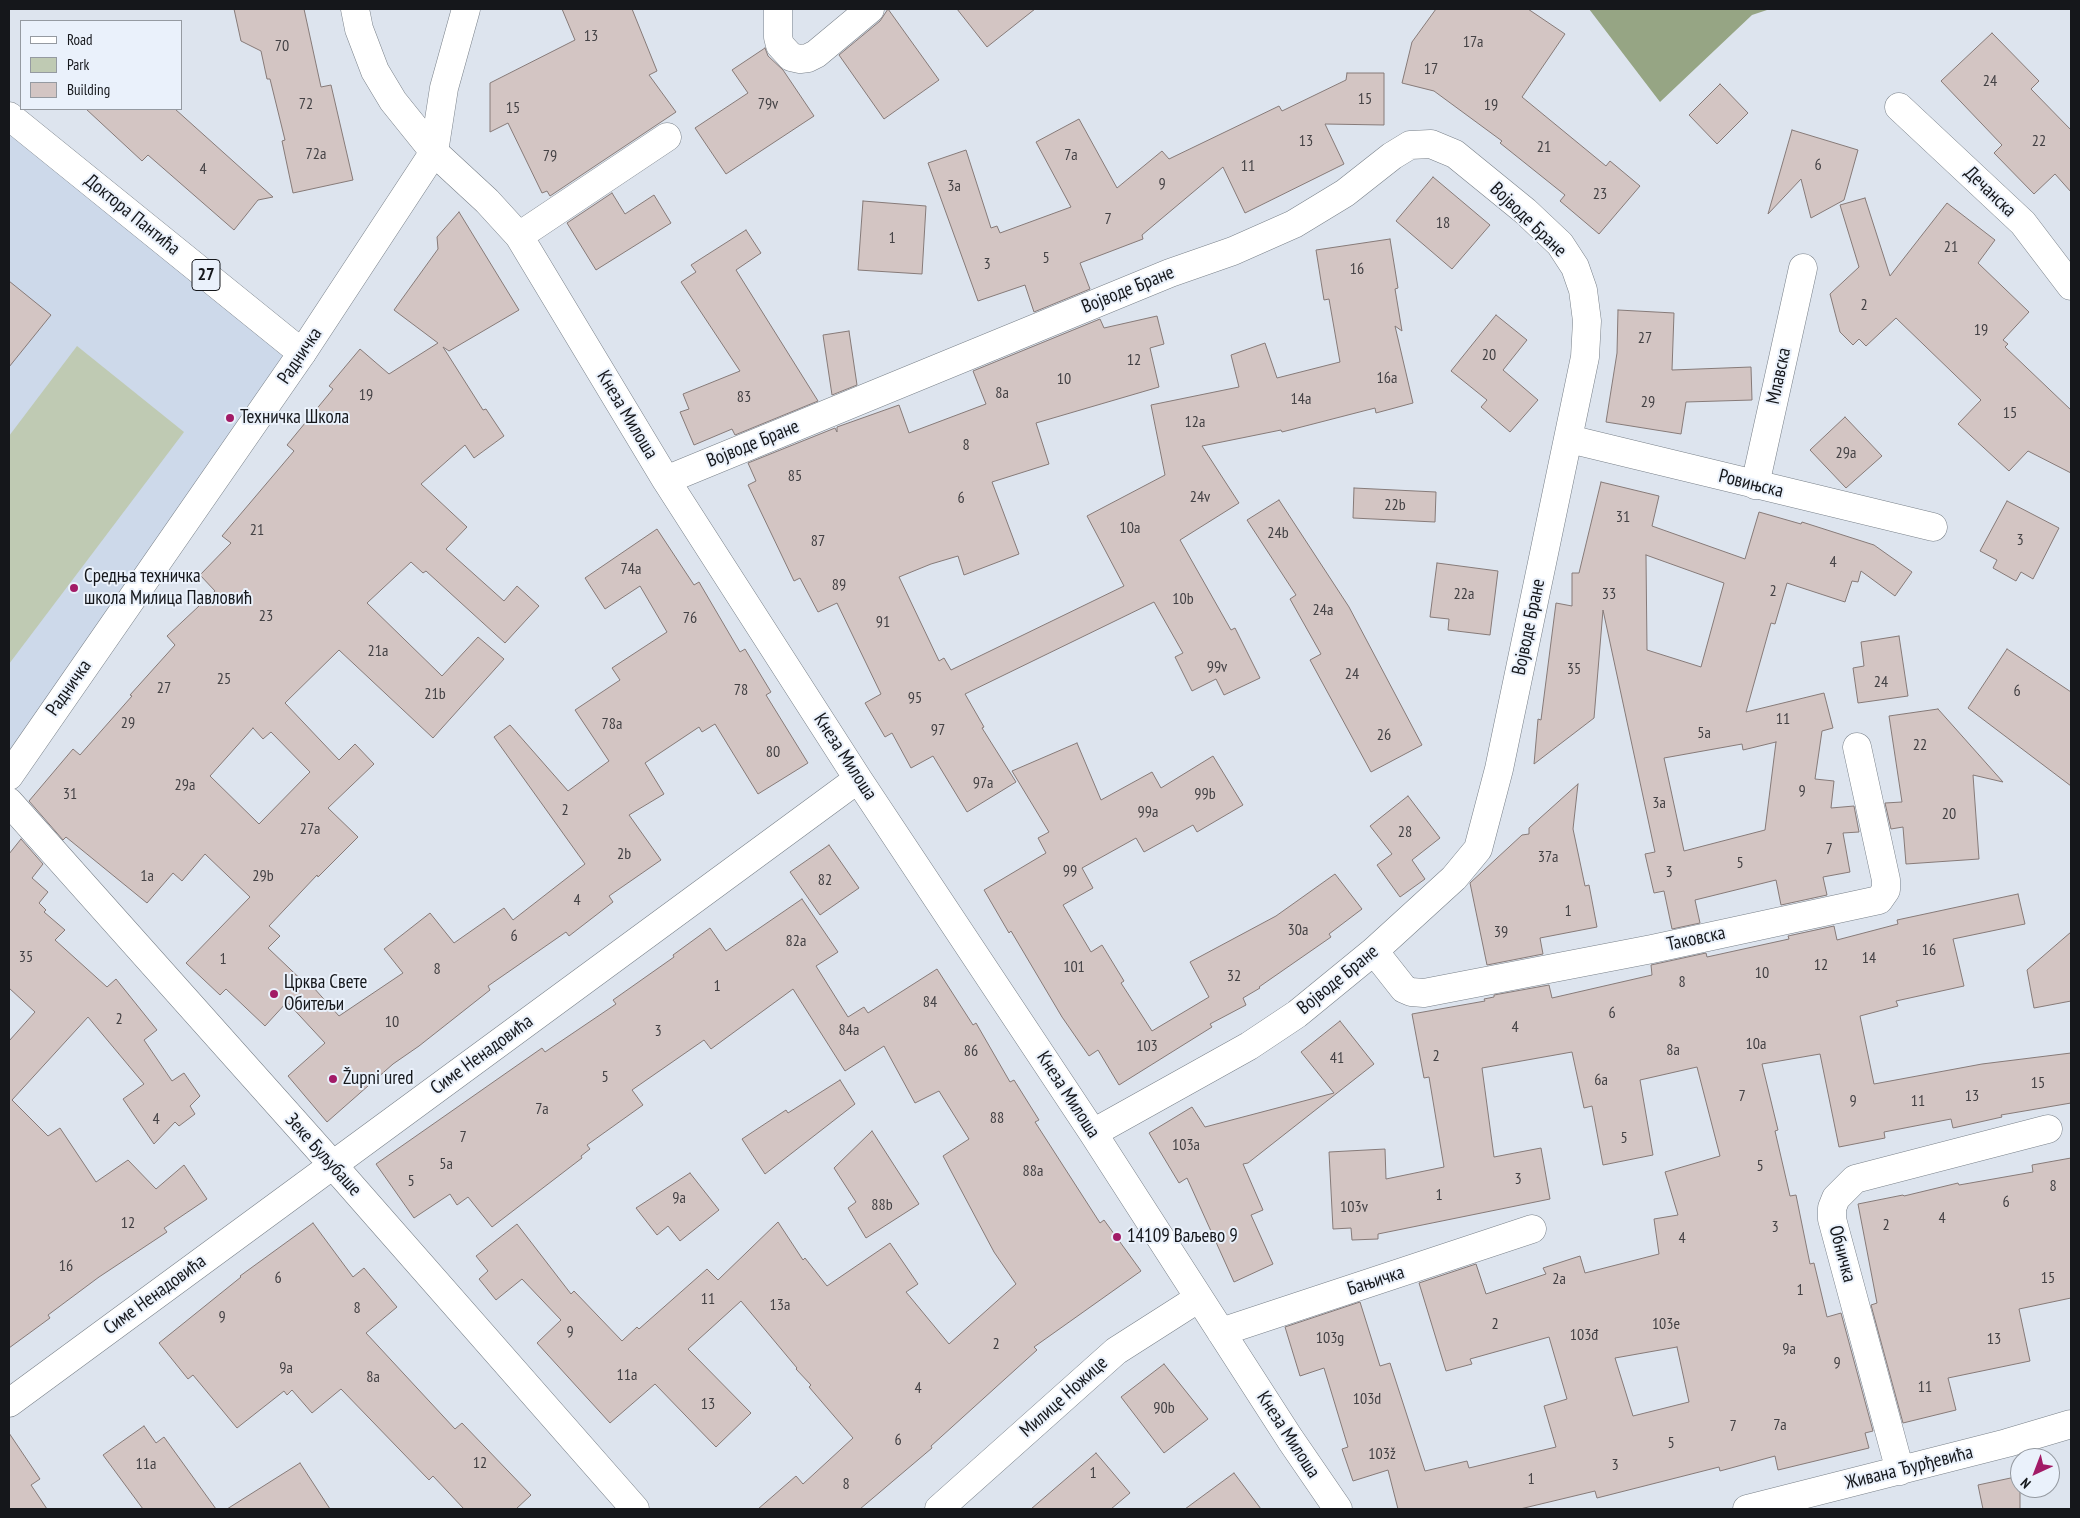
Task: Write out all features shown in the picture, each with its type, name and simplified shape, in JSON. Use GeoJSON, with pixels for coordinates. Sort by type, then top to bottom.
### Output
{"type":"FeatureCollection","features":[{"type":"Feature","properties":{"kind":"street","name":"Кнеза Милоша"},"geometry":{"type":"LineString","coordinates":[[355,9],[359,29],[375,71],[393,101],[434,152],[487,201],[519,236],[666,480],[858,778],[1093,1133],[1338,1509]]}},
{"type":"Feature","properties":{"kind":"street","name":"Радничка"},"geometry":{"type":"LineString","coordinates":[[9,776],[302,353],[434,152],[444,88],[466,9]]}},
{"type":"Feature","properties":{"kind":"street"},"geometry":{"type":"LineString","coordinates":[[778,9],[778,37],[780,45],[791,56],[800,59],[816,54],[870,9]]}},
{"type":"Feature","properties":{"kind":"street","name":"Дечанска"},"geometry":{"type":"LineString","coordinates":[[1899,107],[2023,223],[2071,286]]}},
{"type":"Feature","properties":{"kind":"street","name":"Доктора Пантића"},"geometry":{"type":"LineString","coordinates":[[9,116],[302,353]]}},
{"type":"Feature","properties":{"kind":"street"},"geometry":{"type":"LineString","coordinates":[[519,236],[667,137]]}},
{"type":"Feature","properties":{"kind":"street","name":"Војводе Бране"},"geometry":{"type":"LineString","coordinates":[[666,480],[1170,273],[1233,251],[1294,224],[1345,193],[1392,156],[1410,145],[1431,144],[1455,154],[1525,211],[1560,244],[1575,267],[1584,290],[1587,321],[1585,356],[1499,769],[1478,849],[1454,878],[1374,951],[1297,1014],[1249,1046],[1093,1133]]}},
{"type":"Feature","properties":{"kind":"street","name":"Млавска"},"geometry":{"type":"LineString","coordinates":[[1755,485],[1803,268]]}},
{"type":"Feature","properties":{"kind":"street","name":"Ровињска"},"geometry":{"type":"LineString","coordinates":[[1569,439],[1933,527]]}},
{"type":"Feature","properties":{"kind":"street","name":"Таковска"},"geometry":{"type":"LineString","coordinates":[[1374,951],[1404,989],[1411,992],[1424,992],[1652,949],[1879,900],[1886,890],[1886,880],[1857,746]]}},
{"type":"Feature","properties":{"kind":"street","name":"Симе Ненадовића"},"geometry":{"type":"LineString","coordinates":[[9,1402],[858,778]]}},
{"type":"Feature","properties":{"kind":"street","name":"Зеке Буљубаше"},"geometry":{"type":"LineString","coordinates":[[9,802],[636,1509]]}},
{"type":"Feature","properties":{"kind":"street","name":"Обничка"},"geometry":{"type":"LineString","coordinates":[[1900,1471],[1832,1219],[1832,1208],[1836,1198],[1855,1179],[2048,1129]]}},
{"type":"Feature","properties":{"kind":"street","name":"Бањичка"},"geometry":{"type":"LineString","coordinates":[[1221,1332],[1532,1229]]}},
{"type":"Feature","properties":{"kind":"street","name":"Милице Ножице"},"geometry":{"type":"LineString","coordinates":[[939,1509],[1116,1351],[1199,1298]]}},
{"type":"Feature","properties":{"kind":"street","name":"Живана Ђурђевића"},"geometry":{"type":"LineString","coordinates":[[1747,1509],[1900,1471],[2071,1424]]}},
{"type":"Feature","properties":{"kind":"shaded area","name":"Средња техничка школа Милица Павловић"},"geometry":{"type":"Polygon","coordinates":[[[9,116],[302,353],[9,776],[9,116]]]}},
{"type":"Feature","properties":{"kind":"green space"},"geometry":{"type":"Polygon","coordinates":[[[1589,9],[1770,9],[1752,15],[1660,102],[1589,9]]]}},
{"type":"Feature","properties":{"kind":"green space"},"geometry":{"type":"Polygon","coordinates":[[[77,346],[184,432],[9,664],[9,436],[77,346]]]}},
{"type":"Feature","properties":{"kind":"building"},"geometry":{"type":"Polygon","coordinates":[[[234,9],[304,9],[321,87],[331,85],[353,180],[293,193],[282,141],[285,140],[270,79],[267,79],[261,51],[241,41],[234,9]]]}},
{"type":"Feature","properties":{"kind":"building"},"geometry":{"type":"Polygon","coordinates":[[[562,9],[632,9],[657,71],[649,75],[676,112],[550,196],[547,191],[542,193],[508,123],[490,132],[490,83],[575,40],[562,9]]]}},
{"type":"Feature","properties":{"kind":"building"},"geometry":{"type":"Polygon","coordinates":[[[888,9],[939,80],[884,119],[839,55],[880,21],[888,9]]]}},
{"type":"Feature","properties":{"kind":"building"},"geometry":{"type":"Polygon","coordinates":[[[957,9],[1035,9],[987,47],[957,9]]]}},
{"type":"Feature","properties":{"kind":"building"},"geometry":{"type":"Polygon","coordinates":[[[1436,9],[1528,9],[1565,34],[1522,97],[1606,166],[1610,161],[1640,186],[1599,234],[1560,201],[1565,195],[1500,143],[1502,141],[1434,91],[1402,83],[1412,42],[1436,9]]]}},
{"type":"Feature","properties":{"kind":"building"},"geometry":{"type":"Polygon","coordinates":[[[1992,33],[2039,81],[2031,89],[2071,130],[2071,192],[2055,174],[2034,194],[1994,153],[2002,145],[1941,81],[1992,33]]]}},
{"type":"Feature","properties":{"kind":"building"},"geometry":{"type":"Polygon","coordinates":[[[765,48],[768,56],[783,70],[814,116],[726,174],[695,128],[748,93],[732,70],[765,48]]]}},
{"type":"Feature","properties":{"kind":"building"},"geometry":{"type":"Polygon","coordinates":[[[1347,73],[1384,73],[1384,125],[1325,124],[1344,164],[1245,213],[1223,167],[1142,235],[1143,239],[1080,263],[1090,289],[1034,312],[1025,285],[978,301],[928,163],[966,150],[991,228],[997,226],[1000,233],[1071,207],[1036,142],[1079,119],[1117,188],[1162,151],[1169,159],[1279,106],[1282,111],[1346,80],[1347,73]]]}},
{"type":"Feature","properties":{"kind":"building"},"geometry":{"type":"Polygon","coordinates":[[[1720,84],[1748,113],[1717,144],[1689,115],[1720,84]]]}},
{"type":"Feature","properties":{"kind":"building"},"geometry":{"type":"Polygon","coordinates":[[[87,110],[176,110],[273,197],[258,200],[234,230],[148,155],[142,161],[87,110]]]}},
{"type":"Feature","properties":{"kind":"building"},"geometry":{"type":"Polygon","coordinates":[[[1792,130],[1858,150],[1844,200],[1811,218],[1801,179],[1768,214],[1792,130]]]}},
{"type":"Feature","properties":{"kind":"building"},"geometry":{"type":"Polygon","coordinates":[[[1433,177],[1490,225],[1452,269],[1396,221],[1433,177]]]}},
{"type":"Feature","properties":{"kind":"building"},"geometry":{"type":"Polygon","coordinates":[[[612,193],[625,214],[654,195],[671,223],[596,270],[567,223],[612,193]]]}},
{"type":"Feature","properties":{"kind":"building"},"geometry":{"type":"Polygon","coordinates":[[[1865,198],[1890,276],[1947,203],[1995,240],[1978,263],[2029,312],[2003,340],[2008,344],[2005,347],[2071,410],[2071,473],[2028,451],[2009,471],[1958,424],[1981,400],[1896,318],[1866,346],[1859,339],[1853,345],[1840,332],[1830,294],[1859,267],[1840,205],[1865,198]]]}},
{"type":"Feature","properties":{"kind":"building"},"geometry":{"type":"Polygon","coordinates":[[[863,201],[926,206],[922,274],[858,270],[863,201]]]}},
{"type":"Feature","properties":{"kind":"building"},"geometry":{"type":"Polygon","coordinates":[[[459,212],[519,310],[449,351],[443,347],[483,410],[486,409],[504,436],[474,458],[465,445],[421,484],[467,527],[446,549],[504,601],[517,586],[539,606],[505,643],[426,571],[423,573],[411,562],[367,603],[442,676],[478,637],[504,659],[433,738],[339,650],[285,703],[339,760],[355,744],[374,764],[328,808],[358,837],[318,877],[317,875],[269,926],[280,936],[268,948],[311,989],[313,987],[339,1016],[403,973],[384,949],[430,913],[454,943],[504,908],[513,920],[585,864],[494,737],[510,725],[568,791],[609,761],[575,710],[620,680],[612,668],[667,632],[640,586],[605,609],[585,578],[657,529],[694,585],[699,582],[740,652],[745,649],[771,692],[766,695],[808,763],[758,794],[715,724],[702,732],[699,727],[645,763],[664,794],[629,815],[661,860],[609,896],[613,902],[569,936],[566,932],[488,986],[490,990],[393,1064],[327,1122],[288,1076],[325,1043],[287,1002],[265,1026],[226,989],[220,995],[186,963],[250,897],[205,854],[182,881],[173,873],[147,903],[66,837],[63,840],[29,801],[73,749],[80,755],[175,645],[167,636],[215,591],[200,575],[231,543],[222,536],[294,451],[287,445],[333,389],[329,386],[360,349],[389,374],[438,343],[394,310],[438,249],[437,237],[459,212]],[[253,728],[210,776],[259,824],[310,772],[271,732],[263,739],[253,728]]]}},
{"type":"Feature","properties":{"kind":"building"},"geometry":{"type":"Polygon","coordinates":[[[746,230],[761,253],[736,270],[818,401],[735,435],[732,429],[694,445],[680,412],[689,409],[683,394],[740,371],[681,282],[696,272],[691,265],[746,230]]]}},
{"type":"Feature","properties":{"kind":"building"},"geometry":{"type":"Polygon","coordinates":[[[1390,239],[1398,288],[1395,289],[1402,331],[1395,326],[1413,403],[1376,413],[1375,408],[1282,432],[1281,430],[1202,446],[1239,503],[1180,540],[1231,630],[1235,628],[1260,678],[1224,695],[1216,679],[1192,691],[1175,657],[1183,653],[1154,602],[965,694],[984,727],[982,728],[1016,782],[967,812],[933,756],[911,768],[892,733],[885,737],[865,703],[881,694],[837,603],[818,612],[800,578],[794,581],[748,485],[756,481],[748,463],[835,428],[837,432],[837,427],[899,405],[909,433],[986,404],[973,371],[1100,319],[1104,328],[1157,316],[1164,344],[1150,348],[1159,387],[1036,423],[1049,464],[992,482],[1019,554],[964,575],[958,556],[931,564],[899,577],[939,661],[944,658],[951,670],[1124,586],[1087,516],[1165,475],[1151,405],[1239,387],[1231,355],[1265,343],[1277,378],[1340,362],[1329,299],[1324,300],[1316,250],[1390,239]]]}},
{"type":"Feature","properties":{"kind":"building"},"geometry":{"type":"Polygon","coordinates":[[[9,281],[51,315],[9,367],[9,281]]]}},
{"type":"Feature","properties":{"kind":"building"},"geometry":{"type":"Polygon","coordinates":[[[1618,310],[1674,313],[1672,370],[1751,367],[1752,400],[1686,402],[1681,434],[1606,422],[1617,353],[1618,310]]]}},
{"type":"Feature","properties":{"kind":"building"},"geometry":{"type":"Polygon","coordinates":[[[1496,315],[1527,340],[1503,370],[1538,400],[1510,432],[1481,407],[1487,400],[1451,371],[1496,315]]]}},
{"type":"Feature","properties":{"kind":"building"},"geometry":{"type":"Polygon","coordinates":[[[849,331],[857,385],[832,395],[823,335],[849,331]]]}},
{"type":"Feature","properties":{"kind":"building"},"geometry":{"type":"Polygon","coordinates":[[[1845,417],[1882,456],[1846,488],[1810,450],[1845,417]]]}},
{"type":"Feature","properties":{"kind":"building"},"geometry":{"type":"Polygon","coordinates":[[[1601,482],[1659,496],[1652,526],[1745,559],[1759,512],[1801,524],[1802,522],[1874,545],[1912,572],[1895,596],[1861,571],[1858,582],[1852,581],[1845,602],[1787,583],[1775,624],[1771,623],[1746,712],[1824,693],[1833,728],[1822,731],[1815,779],[1834,781],[1831,808],[1854,806],[1859,832],[1843,833],[1850,872],[1823,877],[1827,895],[1781,905],[1776,880],[1695,900],[1700,923],[1672,929],[1664,891],[1654,893],[1645,854],[1655,852],[1603,610],[1594,718],[1534,764],[1538,719],[1541,720],[1556,603],[1572,606],[1572,573],[1579,573],[1601,482]],[[1646,555],[1647,650],[1701,667],[1724,583],[1646,555]],[[1776,742],[1743,750],[1742,744],[1664,758],[1684,851],[1765,830],[1776,742]]]}},
{"type":"Feature","properties":{"kind":"building"},"geometry":{"type":"Polygon","coordinates":[[[1354,488],[1436,492],[1435,522],[1353,518],[1354,488]]]}},
{"type":"Feature","properties":{"kind":"building"},"geometry":{"type":"Polygon","coordinates":[[[1279,500],[1349,607],[1422,745],[1371,772],[1310,660],[1321,654],[1290,599],[1296,595],[1247,520],[1279,500]]]}},
{"type":"Feature","properties":{"kind":"building"},"geometry":{"type":"Polygon","coordinates":[[[2007,501],[2059,528],[2033,579],[2021,572],[2016,581],[1993,568],[1997,560],[1980,551],[2007,501]]]}},
{"type":"Feature","properties":{"kind":"building"},"geometry":{"type":"Polygon","coordinates":[[[1437,563],[1498,571],[1490,635],[1448,630],[1449,619],[1430,617],[1437,563]]]}},
{"type":"Feature","properties":{"kind":"building"},"geometry":{"type":"Polygon","coordinates":[[[1899,636],[1908,696],[1858,703],[1853,668],[1864,666],[1861,642],[1899,636]]]}},
{"type":"Feature","properties":{"kind":"building"},"geometry":{"type":"Polygon","coordinates":[[[2007,649],[2071,692],[2071,786],[1968,708],[2007,649]]]}},
{"type":"Feature","properties":{"kind":"building"},"geometry":{"type":"Polygon","coordinates":[[[1938,709],[2003,782],[1973,775],[1979,859],[1906,864],[1903,827],[1891,829],[1885,803],[1902,802],[1889,716],[1938,709]]]}},
{"type":"Feature","properties":{"kind":"building"},"geometry":{"type":"Polygon","coordinates":[[[1077,743],[1101,800],[1152,772],[1161,788],[1213,756],[1243,805],[1197,832],[1193,825],[1144,852],[1136,838],[1082,868],[1093,888],[1063,905],[1091,952],[1102,945],[1124,981],[1121,983],[1152,1031],[1209,997],[1190,962],[1276,916],[1335,874],[1362,909],[1329,934],[1331,937],[1243,998],[1246,1005],[1210,1024],[1212,1027],[1119,1085],[1098,1050],[1089,1056],[1062,1017],[1011,931],[1009,933],[984,890],[1046,853],[1038,838],[1049,832],[1012,771],[1077,743]]]}},
{"type":"Feature","properties":{"kind":"building"},"geometry":{"type":"Polygon","coordinates":[[[1578,784],[1573,829],[1585,886],[1589,885],[1597,927],[1540,938],[1543,954],[1487,965],[1470,883],[1522,835],[1529,834],[1529,828],[1578,784]]]}},
{"type":"Feature","properties":{"kind":"building"},"geometry":{"type":"Polygon","coordinates":[[[1408,796],[1440,838],[1412,860],[1425,879],[1400,897],[1377,865],[1392,854],[1370,826],[1408,796]]]}},
{"type":"Feature","properties":{"kind":"building"},"geometry":{"type":"Polygon","coordinates":[[[21,839],[43,864],[32,878],[48,892],[39,903],[46,910],[44,912],[65,930],[55,940],[107,987],[116,979],[157,1030],[144,1040],[172,1081],[184,1073],[200,1096],[190,1106],[195,1114],[179,1126],[175,1122],[154,1144],[123,1099],[144,1084],[88,1017],[12,1100],[48,1136],[60,1128],[96,1182],[128,1160],[156,1189],[184,1165],[207,1199],[164,1228],[167,1232],[99,1277],[48,1315],[50,1318],[9,1348],[9,1041],[35,1012],[9,988],[9,854],[21,839]]]}},
{"type":"Feature","properties":{"kind":"building"},"geometry":{"type":"Polygon","coordinates":[[[829,845],[859,888],[820,915],[790,872],[829,845]]]}},
{"type":"Feature","properties":{"kind":"building"},"geometry":{"type":"Polygon","coordinates":[[[2018,894],[2025,924],[1953,939],[1964,986],[1896,1001],[1898,1006],[1860,1016],[1874,1084],[1982,1064],[2071,1053],[2071,1103],[2001,1115],[2002,1117],[1953,1128],[1951,1119],[1884,1132],[1885,1138],[1839,1147],[1820,1054],[1762,1064],[1778,1130],[1775,1131],[1790,1196],[1796,1195],[1810,1264],[1814,1263],[1827,1317],[1841,1313],[1873,1431],[1865,1433],[1869,1448],[1778,1470],[1775,1456],[1720,1471],[1719,1467],[1597,1498],[1595,1491],[1520,1509],[1398,1509],[1388,1470],[1353,1481],[1342,1449],[1348,1447],[1324,1368],[1300,1376],[1285,1327],[1360,1302],[1380,1366],[1390,1363],[1425,1471],[1467,1461],[1469,1468],[1556,1447],[1544,1406],[1567,1399],[1549,1337],[1470,1359],[1472,1364],[1446,1371],[1419,1283],[1476,1264],[1486,1294],[1546,1274],[1543,1268],[1580,1256],[1585,1273],[1659,1254],[1654,1219],[1678,1215],[1665,1172],[1720,1156],[1697,1067],[1640,1080],[1653,1155],[1603,1165],[1592,1106],[1584,1108],[1572,1052],[1482,1068],[1494,1157],[1541,1148],[1550,1199],[1378,1234],[1378,1239],[1352,1240],[1351,1228],[1333,1229],[1329,1152],[1385,1149],[1386,1179],[1444,1167],[1429,1077],[1424,1078],[1412,1014],[1485,1001],[1484,999],[1494,997],[1494,995],[1549,985],[1552,998],[1652,975],[1651,965],[1706,953],[1707,957],[1789,939],[1788,936],[1834,926],[1837,940],[1898,924],[1897,920],[2018,894]],[[1677,1347],[1615,1358],[1633,1416],[1689,1402],[1677,1347]]]}},
{"type":"Feature","properties":{"kind":"building"},"geometry":{"type":"Polygon","coordinates":[[[802,899],[838,952],[816,966],[848,1017],[864,1007],[868,1013],[937,969],[973,1025],[976,1023],[1010,1082],[1014,1080],[1039,1120],[1035,1122],[1100,1223],[1104,1220],[1141,1271],[1034,1347],[1037,1350],[931,1446],[932,1448],[860,1509],[758,1509],[796,1476],[803,1484],[853,1438],[809,1387],[811,1385],[741,1301],[688,1349],[751,1413],[716,1447],[655,1384],[610,1423],[537,1343],[561,1320],[522,1279],[496,1300],[479,1279],[488,1271],[476,1256],[517,1224],[571,1294],[574,1291],[622,1341],[637,1327],[639,1329],[707,1269],[718,1280],[778,1222],[803,1260],[805,1258],[827,1286],[890,1243],[918,1284],[906,1292],[949,1344],[1016,1284],[994,1252],[943,1156],[969,1139],[939,1091],[915,1103],[884,1046],[845,1071],[793,989],[711,1049],[704,1040],[632,1090],[643,1105],[587,1145],[590,1149],[581,1156],[582,1158],[492,1227],[468,1197],[457,1205],[450,1194],[414,1218],[376,1164],[542,1048],[545,1052],[616,1004],[613,1000],[674,957],[673,955],[710,928],[726,951],[802,899]]]}},
{"type":"Feature","properties":{"kind":"building"},"geometry":{"type":"Polygon","coordinates":[[[2071,932],[2071,1001],[2034,1008],[2027,970],[2071,932]]]}},
{"type":"Feature","properties":{"kind":"building"},"geometry":{"type":"Polygon","coordinates":[[[1340,1021],[1374,1064],[1248,1163],[1243,1164],[1263,1210],[1251,1215],[1273,1264],[1234,1282],[1187,1178],[1179,1183],[1149,1133],[1192,1107],[1205,1127],[1334,1093],[1301,1052],[1340,1021]]]}},
{"type":"Feature","properties":{"kind":"building"},"geometry":{"type":"Polygon","coordinates":[[[840,1080],[855,1104],[765,1174],[742,1139],[786,1110],[788,1113],[840,1080]]]}},
{"type":"Feature","properties":{"kind":"building"},"geometry":{"type":"Polygon","coordinates":[[[872,1131],[919,1204],[866,1238],[848,1208],[856,1202],[834,1168],[872,1131]]]}},
{"type":"Feature","properties":{"kind":"building"},"geometry":{"type":"Polygon","coordinates":[[[2071,1158],[2071,1298],[2019,1309],[2030,1361],[1948,1378],[1956,1410],[1903,1423],[1871,1305],[1877,1303],[1858,1204],[1904,1196],[1958,1183],[1959,1185],[2033,1172],[2032,1165],[2071,1158]]]}},
{"type":"Feature","properties":{"kind":"building"},"geometry":{"type":"Polygon","coordinates":[[[690,1173],[719,1210],[680,1241],[668,1226],[657,1235],[636,1208],[690,1173]]]}},
{"type":"Feature","properties":{"kind":"building"},"geometry":{"type":"Polygon","coordinates":[[[313,1223],[353,1277],[364,1268],[397,1307],[366,1333],[455,1429],[462,1423],[531,1495],[516,1509],[464,1509],[433,1476],[429,1480],[341,1389],[312,1413],[292,1390],[287,1395],[284,1391],[237,1428],[193,1375],[188,1379],[159,1343],[240,1276],[313,1223]]]}},
{"type":"Feature","properties":{"kind":"building"},"geometry":{"type":"Polygon","coordinates":[[[1164,1364],[1208,1419],[1164,1453],[1121,1397],[1164,1364]]]}},
{"type":"Feature","properties":{"kind":"building"},"geometry":{"type":"Polygon","coordinates":[[[144,1426],[156,1443],[164,1437],[216,1509],[143,1509],[103,1455],[144,1426]]]}},
{"type":"Feature","properties":{"kind":"building"},"geometry":{"type":"Polygon","coordinates":[[[9,1433],[40,1479],[31,1485],[47,1509],[9,1509],[9,1433]]]}},
{"type":"Feature","properties":{"kind":"building"},"geometry":{"type":"Polygon","coordinates":[[[1096,1453],[1130,1493],[1111,1509],[1031,1509],[1096,1453]]]}},
{"type":"Feature","properties":{"kind":"building"},"geometry":{"type":"Polygon","coordinates":[[[300,1463],[330,1509],[227,1509],[300,1463]]]}},
{"type":"Feature","properties":{"kind":"building"},"geometry":{"type":"Polygon","coordinates":[[[1234,1473],[1261,1509],[1185,1509],[1234,1473]]]}},
{"type":"Feature","properties":{"kind":"building"},"geometry":{"type":"Polygon","coordinates":[[[2010,1478],[2010,1498],[2020,1498],[2020,1509],[1983,1509],[1978,1485],[2010,1478]]]}},
{"type":"Feature","properties":{"kind":"place","name":"Техничка Школа"},"geometry":{"type":"Point","coordinates":[230,418]}},
{"type":"Feature","properties":{"kind":"place","name":"Средња техничка школа Милица Павловић"},"geometry":{"type":"Point","coordinates":[74,588]}},
{"type":"Feature","properties":{"kind":"place","name":"Црква Свете Обитељи"},"geometry":{"type":"Point","coordinates":[274,994]}},
{"type":"Feature","properties":{"kind":"place","name":"Župni ured"},"geometry":{"type":"Point","coordinates":[333,1079]}},
{"type":"Feature","properties":{"kind":"place","name":"14109 Ваљево 9"},"geometry":{"type":"Point","coordinates":[1117,1237]}}]}
